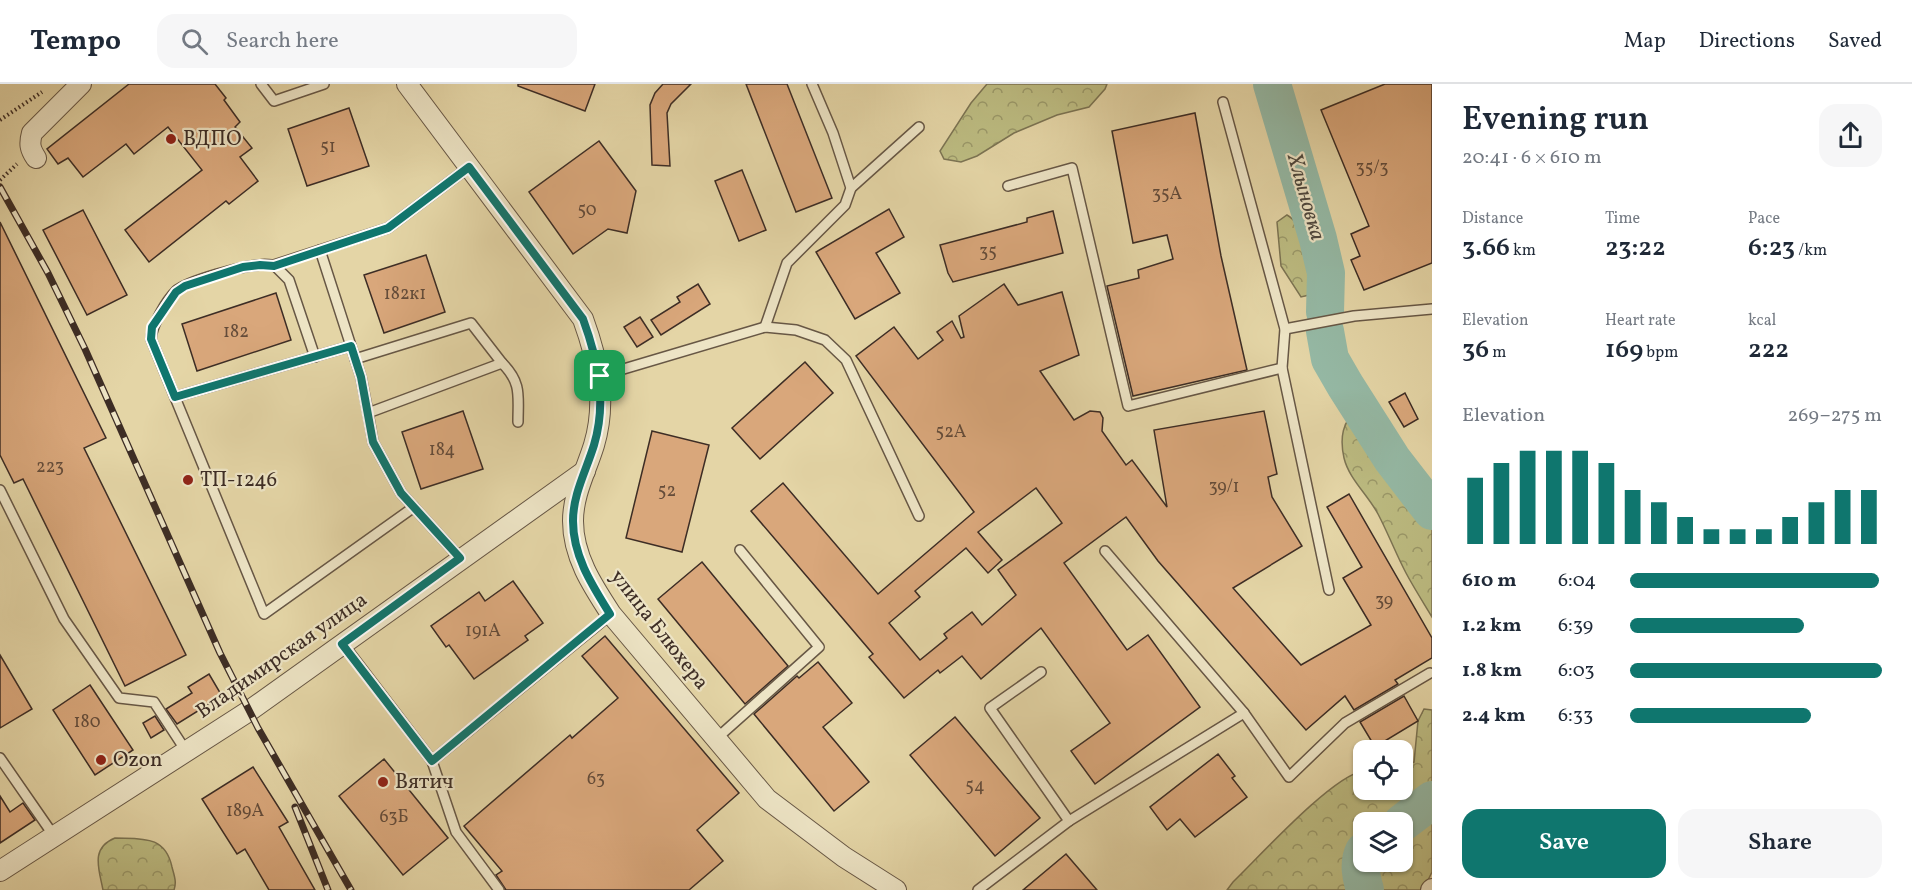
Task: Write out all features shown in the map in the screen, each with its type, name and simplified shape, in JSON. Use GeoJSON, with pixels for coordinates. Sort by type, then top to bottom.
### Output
{"type":"FeatureCollection","features":[{"type":"Feature","properties":{"kind":"street"},"geometry":{"type":"LineString","coordinates":[[36,158],[29,143],[32,133],[81,84]]}},
{"type":"Feature","properties":{"kind":"street","name":"улица Блюхера"},"geometry":{"type":"LineString","coordinates":[[407,84],[583,319],[593,345],[600,376],[600,405],[596,433],[575,499],[573,522],[576,546],[583,567],[610,614],[767,799],[844,857],[896,890]]}},
{"type":"Feature","properties":{"kind":"street","name":"Владимирская улица"},"geometry":{"type":"LineString","coordinates":[[0,871],[249,711],[460,558],[585,471]]}},
{"type":"Feature","properties":{"kind":"lane"},"geometry":{"type":"LineString","coordinates":[[261,84],[274,102],[324,84]]}},
{"type":"Feature","properties":{"kind":"lane"},"geometry":{"type":"LineString","coordinates":[[812,84],[833,133],[851,188]]}},
{"type":"Feature","properties":{"kind":"lane"},"geometry":{"type":"LineString","coordinates":[[1223,102],[1285,329],[1282,368],[1329,590]]}},
{"type":"Feature","properties":{"kind":"lane"},"geometry":{"type":"LineString","coordinates":[[765,327],[787,263],[845,205],[851,188],[919,127]]}},
{"type":"Feature","properties":{"kind":"lane"},"geometry":{"type":"LineString","coordinates":[[414,507],[264,614],[151,339],[152,327],[176,292],[185,286],[243,267],[274,266],[388,228],[469,167]]}},
{"type":"Feature","properties":{"kind":"lane"},"geometry":{"type":"LineString","coordinates":[[1008,186],[1072,168],[1128,406],[1282,368]]}},
{"type":"Feature","properties":{"kind":"lane"},"geometry":{"type":"LineString","coordinates":[[320,250],[361,377],[373,442],[401,493],[460,558]]}},
{"type":"Feature","properties":{"kind":"lane"},"geometry":{"type":"LineString","coordinates":[[274,266],[289,280],[315,357]]}},
{"type":"Feature","properties":{"kind":"lane"},"geometry":{"type":"LineString","coordinates":[[1285,329],[1354,316],[1432,309]]}},
{"type":"Feature","properties":{"kind":"lane"},"geometry":{"type":"LineString","coordinates":[[355,359],[471,323],[510,371],[518,387],[518,422]]}},
{"type":"Feature","properties":{"kind":"lane"},"geometry":{"type":"LineString","coordinates":[[600,376],[765,327],[796,330],[825,340],[846,360],[919,516]]}},
{"type":"Feature","properties":{"kind":"lane"},"geometry":{"type":"LineString","coordinates":[[175,397],[351,346]]}},
{"type":"Feature","properties":{"kind":"lane"},"geometry":{"type":"LineString","coordinates":[[368,414],[502,363]]}},
{"type":"Feature","properties":{"kind":"lane"},"geometry":{"type":"LineString","coordinates":[[0,490],[64,619],[119,698],[154,702],[186,752]]}},
{"type":"Feature","properties":{"kind":"lane"},"geometry":{"type":"LineString","coordinates":[[716,739],[819,647],[740,550]]}},
{"type":"Feature","properties":{"kind":"lane"},"geometry":{"type":"LineString","coordinates":[[1105,551],[1244,713],[1290,777],[1345,723],[1430,673]]}},
{"type":"Feature","properties":{"kind":"lane"},"geometry":{"type":"LineString","coordinates":[[432,761],[610,614]]}},
{"type":"Feature","properties":{"kind":"lane"},"geometry":{"type":"LineString","coordinates":[[342,644],[432,761],[456,832],[499,890]]}},
{"type":"Feature","properties":{"kind":"lane"},"geometry":{"type":"LineString","coordinates":[[1041,672],[990,708],[1069,821]]}},
{"type":"Feature","properties":{"kind":"lane"},"geometry":{"type":"LineString","coordinates":[[978,890],[1069,821],[1244,713]]}},
{"type":"Feature","properties":{"kind":"lane"},"geometry":{"type":"LineString","coordinates":[[0,758],[54,836]]}},
{"type":"Feature","properties":{"kind":"path"},"geometry":{"type":"LineString","coordinates":[[0,120],[44,91]]}},
{"type":"Feature","properties":{"kind":"green space"},"geometry":{"type":"Polygon","coordinates":[[[987,84],[1107,84],[1089,107],[1057,115],[1014,133],[977,156],[961,162],[944,159],[940,151],[971,103],[987,84]]]}},
{"type":"Feature","properties":{"kind":"green space"},"geometry":{"type":"Polygon","coordinates":[[[1287,215],[1293,219],[1303,235],[1314,265],[1314,287],[1309,295],[1301,297],[1281,266],[1277,222],[1287,215]]]}},
{"type":"Feature","properties":{"kind":"green space"},"geometry":{"type":"Polygon","coordinates":[[[1360,410],[1375,412],[1388,420],[1432,493],[1432,617],[1406,573],[1378,514],[1346,466],[1342,444],[1343,431],[1349,419],[1360,410]]]}},
{"type":"Feature","properties":{"kind":"green space"},"geometry":{"type":"Polygon","coordinates":[[[1424,709],[1432,710],[1432,872],[1423,890],[1227,890],[1296,819],[1333,787],[1350,776],[1353,775],[1353,800],[1413,800],[1418,721],[1424,709]]]}},
{"type":"Feature","properties":{"kind":"green space"},"geometry":{"type":"Polygon","coordinates":[[[115,838],[143,839],[158,844],[164,849],[169,857],[174,876],[174,890],[103,890],[98,867],[99,853],[107,842],[115,838]]]}},
{"type":"Feature","properties":{"kind":"building"},"geometry":{"type":"Polygon","coordinates":[[[129,84],[215,84],[240,122],[235,127],[252,148],[240,157],[258,181],[229,204],[226,201],[149,262],[125,230],[202,170],[168,127],[134,154],[126,144],[83,177],[68,158],[58,164],[47,149],[129,84]]]}},
{"type":"Feature","properties":{"kind":"building"},"geometry":{"type":"Polygon","coordinates":[[[518,84],[595,84],[585,111],[518,86],[518,84]]]}},
{"type":"Feature","properties":{"kind":"building"},"geometry":{"type":"Polygon","coordinates":[[[663,84],[691,84],[671,104],[667,113],[670,166],[652,165],[650,105],[655,93],[663,84]]]}},
{"type":"Feature","properties":{"kind":"building"},"geometry":{"type":"Polygon","coordinates":[[[746,84],[787,84],[832,198],[796,212],[746,84]]]}},
{"type":"Feature","properties":{"kind":"building"},"geometry":{"type":"Polygon","coordinates":[[[1385,84],[1432,84],[1432,263],[1364,290],[1351,260],[1360,256],[1351,234],[1369,226],[1321,110],[1385,84]]]}},
{"type":"Feature","properties":{"kind":"building"},"geometry":{"type":"Polygon","coordinates":[[[349,108],[369,166],[307,186],[288,129],[349,108]]]}},
{"type":"Feature","properties":{"kind":"building"},"geometry":{"type":"Polygon","coordinates":[[[1195,113],[1221,256],[1247,370],[1133,396],[1107,286],[1139,278],[1138,270],[1173,259],[1167,235],[1133,243],[1112,131],[1195,113]]]}},
{"type":"Feature","properties":{"kind":"building"},"geometry":{"type":"Polygon","coordinates":[[[599,141],[636,191],[627,233],[608,229],[573,254],[529,192],[599,141]]]}},
{"type":"Feature","properties":{"kind":"building"},"geometry":{"type":"Polygon","coordinates":[[[742,170],[766,230],[739,241],[715,181],[742,170]]]}},
{"type":"Feature","properties":{"kind":"building"},"geometry":{"type":"Polygon","coordinates":[[[889,209],[904,237],[876,253],[900,293],[855,319],[816,252],[889,209]]]}},
{"type":"Feature","properties":{"kind":"building"},"geometry":{"type":"Polygon","coordinates":[[[83,210],[127,295],[87,315],[43,230],[83,210]]]}},
{"type":"Feature","properties":{"kind":"building"},"geometry":{"type":"Polygon","coordinates":[[[1053,211],[1063,253],[953,282],[940,245],[1027,222],[1027,218],[1053,211]]]}},
{"type":"Feature","properties":{"kind":"building"},"geometry":{"type":"Polygon","coordinates":[[[0,222],[106,438],[84,448],[186,655],[125,686],[23,479],[14,483],[0,455],[0,222]]]}},
{"type":"Feature","properties":{"kind":"building"},"geometry":{"type":"Polygon","coordinates":[[[426,255],[445,312],[384,333],[364,275],[426,255]]]}},
{"type":"Feature","properties":{"kind":"building"},"geometry":{"type":"Polygon","coordinates":[[[698,284],[710,304],[661,335],[651,320],[680,302],[677,297],[698,284]]]}},
{"type":"Feature","properties":{"kind":"building"},"geometry":{"type":"Polygon","coordinates":[[[1004,284],[1018,305],[1062,292],[1079,355],[1040,371],[1074,420],[1090,411],[1100,412],[1103,418],[1102,431],[1126,465],[1132,460],[1167,507],[1154,430],[1264,411],[1277,474],[1268,477],[1272,497],[1302,546],[1233,588],[1301,665],[1371,625],[1343,578],[1362,567],[1327,507],[1349,494],[1432,638],[1432,658],[1395,680],[1398,684],[1354,710],[1345,696],[1306,730],[1158,561],[1126,517],[1064,563],[1127,650],[1148,635],[1200,707],[1095,784],[1071,751],[1110,723],[1041,628],[981,679],[962,656],[940,673],[938,670],[904,698],[869,657],[873,654],[751,511],[783,483],[878,594],[974,512],[856,356],[894,327],[918,359],[943,340],[937,332],[952,321],[961,338],[964,337],[959,316],[1004,284]],[[1036,488],[978,532],[1002,560],[988,573],[966,548],[915,591],[920,597],[889,623],[920,660],[947,638],[944,634],[972,612],[982,625],[1016,595],[998,570],[1062,523],[1036,488]]]}},
{"type":"Feature","properties":{"kind":"building"},"geometry":{"type":"Polygon","coordinates":[[[276,293],[291,340],[197,371],[182,324],[276,293]]]}},
{"type":"Feature","properties":{"kind":"building"},"geometry":{"type":"Polygon","coordinates":[[[640,317],[653,337],[637,347],[624,327],[640,317]]]}},
{"type":"Feature","properties":{"kind":"building"},"geometry":{"type":"Polygon","coordinates":[[[805,362],[833,393],[760,459],[732,428],[805,362]]]}},
{"type":"Feature","properties":{"kind":"building"},"geometry":{"type":"Polygon","coordinates":[[[1405,393],[1418,419],[1404,427],[1389,402],[1405,393]]]}},
{"type":"Feature","properties":{"kind":"building"},"geometry":{"type":"Polygon","coordinates":[[[463,411],[483,469],[421,489],[402,432],[463,411]]]}},
{"type":"Feature","properties":{"kind":"building"},"geometry":{"type":"Polygon","coordinates":[[[652,431],[709,445],[682,552],[626,538],[652,431]]]}},
{"type":"Feature","properties":{"kind":"building"},"geometry":{"type":"Polygon","coordinates":[[[702,562],[788,666],[745,704],[658,599],[702,562]]]}},
{"type":"Feature","properties":{"kind":"building"},"geometry":{"type":"Polygon","coordinates":[[[513,581],[543,623],[525,636],[528,640],[474,679],[449,645],[446,647],[431,626],[479,592],[485,601],[513,581]]]}},
{"type":"Feature","properties":{"kind":"building"},"geometry":{"type":"Polygon","coordinates":[[[605,636],[739,793],[697,830],[723,861],[689,890],[506,890],[496,875],[502,871],[464,826],[570,735],[572,738],[618,698],[582,656],[605,636]]]}},
{"type":"Feature","properties":{"kind":"building"},"geometry":{"type":"Polygon","coordinates":[[[0,655],[32,709],[0,728],[0,655]]]}},
{"type":"Feature","properties":{"kind":"building"},"geometry":{"type":"Polygon","coordinates":[[[818,662],[852,703],[823,727],[869,782],[834,811],[754,714],[797,676],[799,678],[818,662]]]}},
{"type":"Feature","properties":{"kind":"building"},"geometry":{"type":"Polygon","coordinates":[[[209,674],[222,696],[177,724],[166,709],[192,693],[188,687],[209,674]]]}},
{"type":"Feature","properties":{"kind":"building"},"geometry":{"type":"Polygon","coordinates":[[[90,685],[133,750],[95,775],[53,710],[90,685]]]}},
{"type":"Feature","properties":{"kind":"building"},"geometry":{"type":"Polygon","coordinates":[[[1404,696],[1418,721],[1387,740],[1371,740],[1360,722],[1404,696]]]}},
{"type":"Feature","properties":{"kind":"building"},"geometry":{"type":"Polygon","coordinates":[[[155,716],[164,730],[151,738],[143,723],[155,716]]]}},
{"type":"Feature","properties":{"kind":"building"},"geometry":{"type":"Polygon","coordinates":[[[955,717],[1040,818],[995,856],[910,755],[955,717]]]}},
{"type":"Feature","properties":{"kind":"building"},"geometry":{"type":"Polygon","coordinates":[[[1218,754],[1235,776],[1232,778],[1247,797],[1195,837],[1180,819],[1167,830],[1150,807],[1218,754]]]}},
{"type":"Feature","properties":{"kind":"building"},"geometry":{"type":"Polygon","coordinates":[[[384,759],[448,838],[403,875],[339,796],[384,759]]]}},
{"type":"Feature","properties":{"kind":"building"},"geometry":{"type":"Polygon","coordinates":[[[253,767],[288,822],[279,827],[315,890],[269,890],[245,849],[237,854],[202,799],[253,767]]]}},
{"type":"Feature","properties":{"kind":"building"},"geometry":{"type":"Polygon","coordinates":[[[0,796],[10,812],[23,803],[35,820],[0,843],[0,796]]]}},
{"type":"Feature","properties":{"kind":"building"},"geometry":{"type":"Polygon","coordinates":[[[1066,854],[1097,890],[1023,890],[1066,854]]]}},
{"type":"Feature","properties":{"kind":"waterway","name":"Хлыновка"},"geometry":{"type":"LineString","coordinates":[[1272,84],[1326,273],[1325,312]]}},
{"type":"Feature","properties":{"kind":"waterway","name":"Хлыновка"},"geometry":{"type":"LineString","coordinates":[[1325,331],[1330,359],[1345,385],[1392,459],[1432,511]]}},
{"type":"Feature","properties":{"kind":"waterway","name":"Хлыновка"},"geometry":{"type":"LineString","coordinates":[[1413,815],[1432,800]]}},
{"type":"Feature","properties":{"kind":"waterway","name":"Хлыновка"},"geometry":{"type":"LineString","coordinates":[[1361,872],[1365,890]]}},
{"type":"Feature","properties":{"kind":"railway"},"geometry":{"type":"LineString","coordinates":[[0,187],[48,273],[85,349],[220,653],[258,728],[351,890]]}},
{"type":"Feature","properties":{"kind":"railway"},"geometry":{"type":"LineString","coordinates":[[295,807],[328,890]]}},
{"type":"Feature","properties":{"kind":"place","name":"ВДПО"},"geometry":{"type":"Point","coordinates":[171,139]}},
{"type":"Feature","properties":{"kind":"place","name":"ТП-1246"},"geometry":{"type":"Point","coordinates":[188,480]}},
{"type":"Feature","properties":{"kind":"place","name":"Ozon"},"geometry":{"type":"Point","coordinates":[101,760]}},
{"type":"Feature","properties":{"kind":"place","name":"Вятич"},"geometry":{"type":"Point","coordinates":[383,782]}},
{"type":"Feature","properties":{"kind":"route"},"geometry":{"type":"LineString","coordinates":[[469,167],[583,319],[593,345],[600,376],[600,405],[594,443],[575,499],[573,522],[576,546],[583,567],[610,614],[432,761],[342,644],[460,558],[401,493],[373,442],[361,377],[351,346],[175,397],[151,339],[152,327],[176,292],[185,286],[243,267],[274,266],[388,228],[469,167]]}}]}
